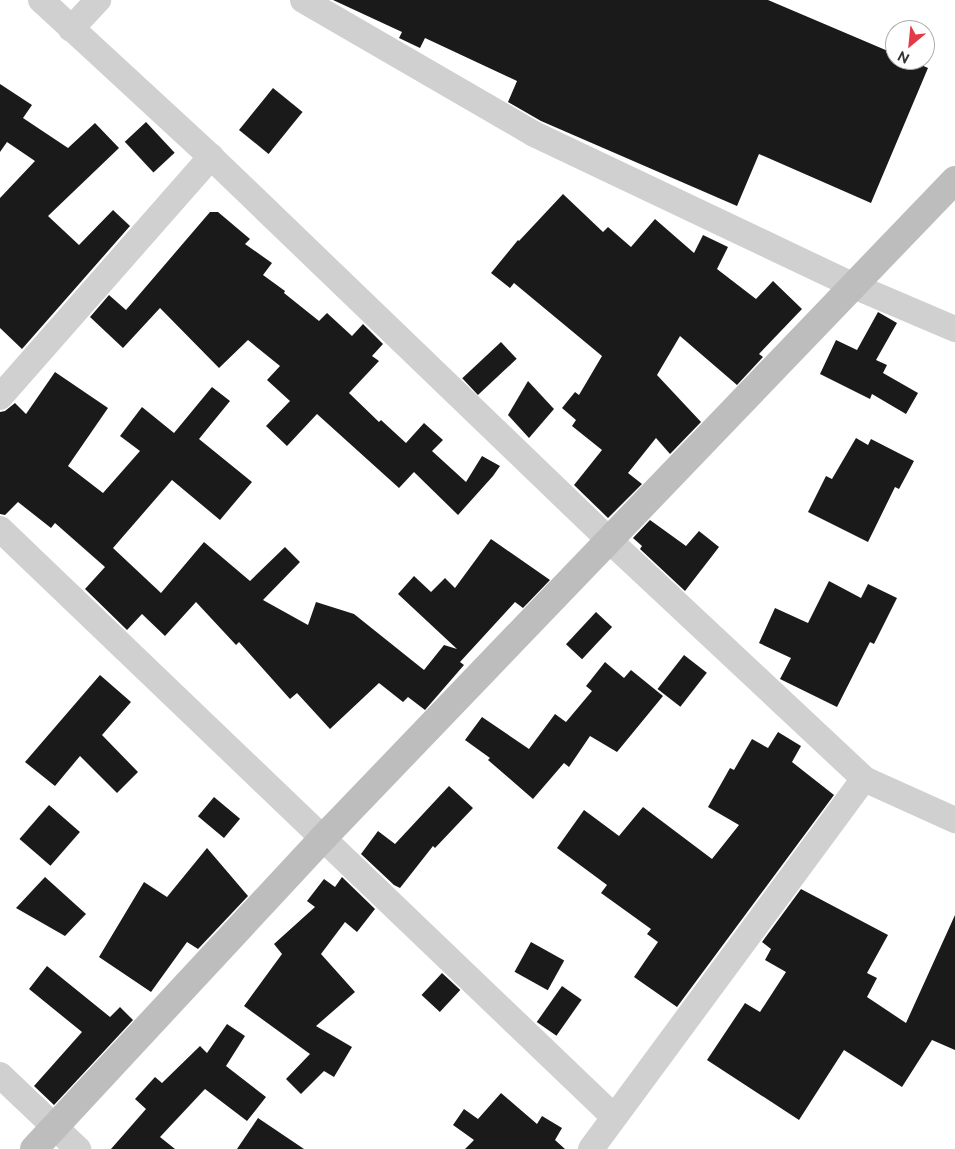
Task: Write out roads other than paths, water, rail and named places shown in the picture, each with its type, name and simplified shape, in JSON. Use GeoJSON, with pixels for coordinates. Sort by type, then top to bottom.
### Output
{"type":"FeatureCollection","features":[{"type":"Feature","properties":{"kind":"street"},"geometry":{"type":"LineString","coordinates":[[41,0],[211,158],[609,540],[864,779],[955,820]]}},
{"type":"Feature","properties":{"kind":"street"},"geometry":{"type":"LineString","coordinates":[[71,28],[98,0]]}},
{"type":"Feature","properties":{"kind":"street"},"geometry":{"type":"LineString","coordinates":[[303,0],[534,134],[854,286],[955,329]]}},
{"type":"Feature","properties":{"kind":"street"},"geometry":{"type":"LineString","coordinates":[[0,397],[211,158]]}},
{"type":"Feature","properties":{"kind":"street"},"geometry":{"type":"LineString","coordinates":[[34,1149],[324,837],[955,180]]}},
{"type":"Feature","properties":{"kind":"street"},"geometry":{"type":"LineString","coordinates":[[0,529],[324,837],[614,1117]]}},
{"type":"Feature","properties":{"kind":"street"},"geometry":{"type":"LineString","coordinates":[[591,1149],[864,779]]}},
{"type":"Feature","properties":{"kind":"street"},"geometry":{"type":"LineString","coordinates":[[0,1075],[54,1129],[78,1149]]}}]}
